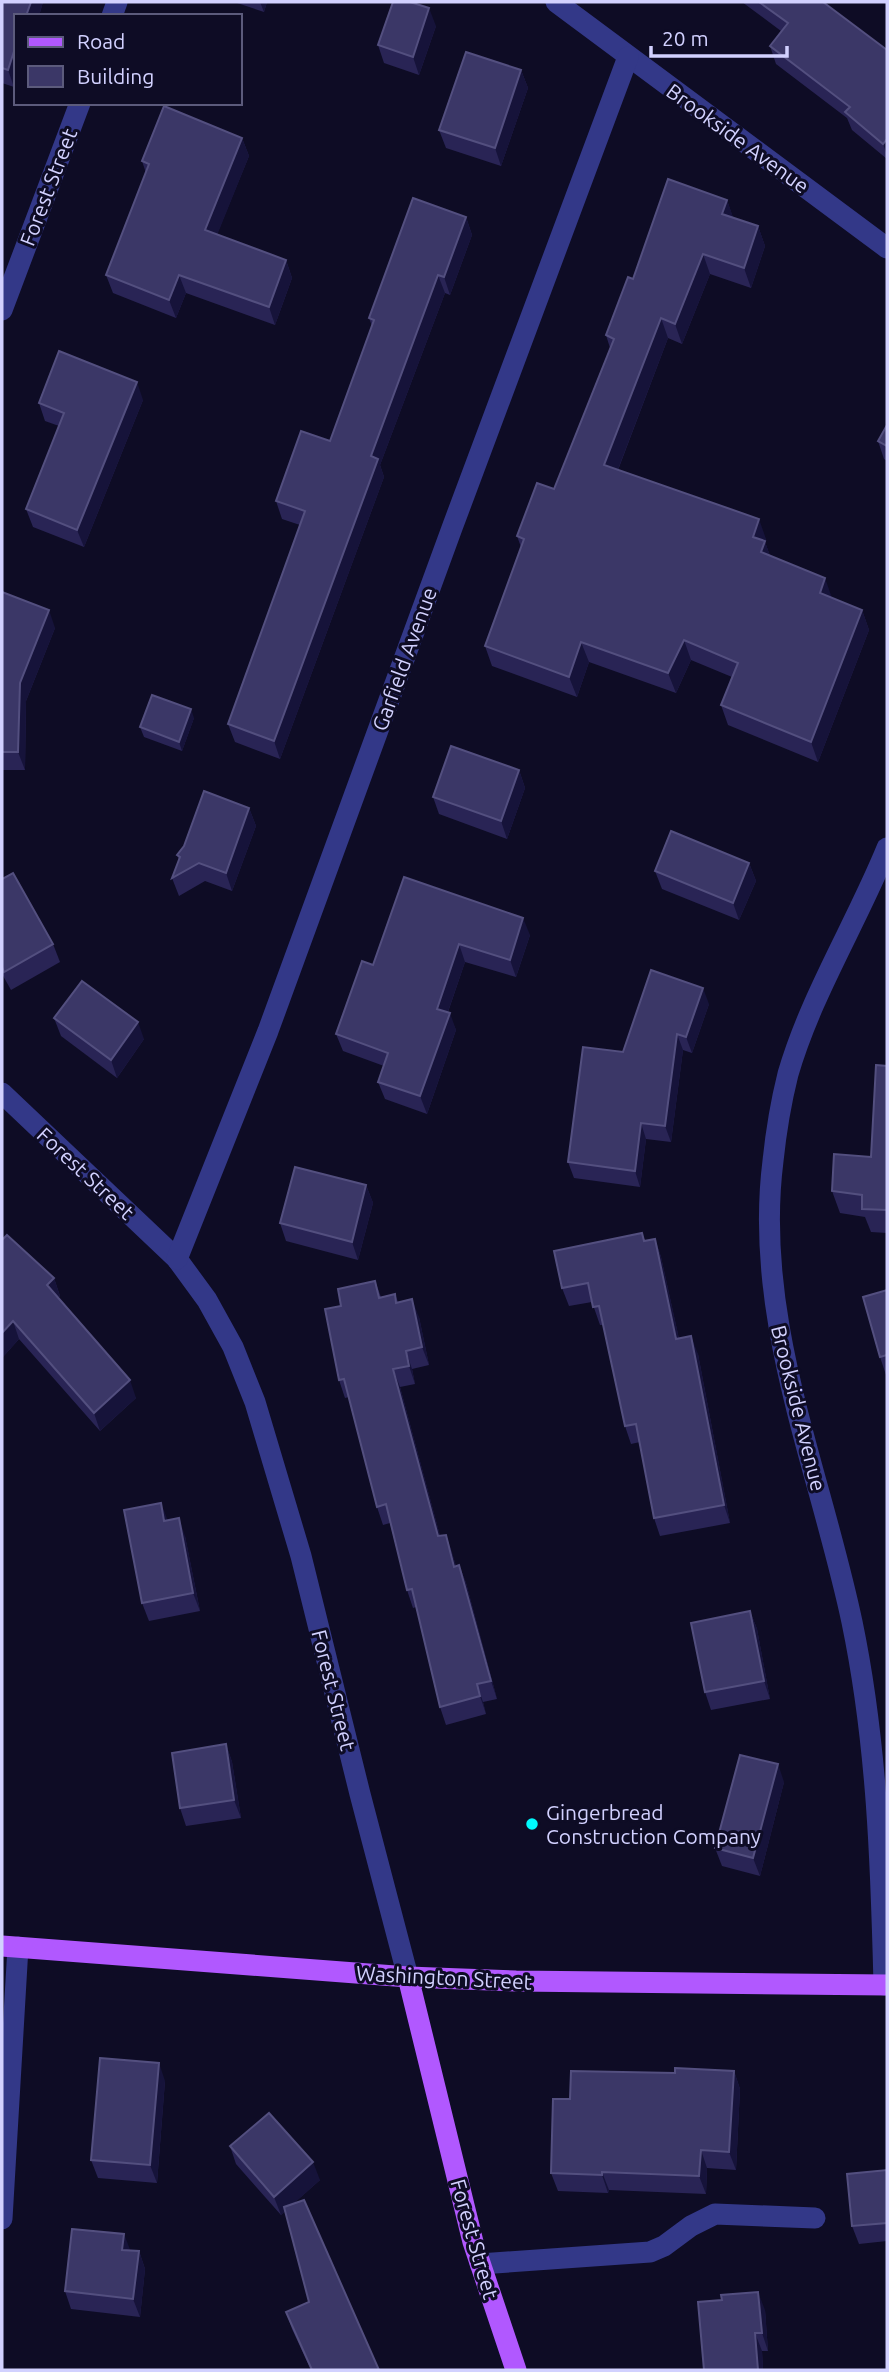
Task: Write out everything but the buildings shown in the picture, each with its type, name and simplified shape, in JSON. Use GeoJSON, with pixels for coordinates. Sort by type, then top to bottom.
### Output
{"type":"FeatureCollection","features":[{"type":"Feature","properties":{"kind":"main road","name":"Washington Street"},"geometry":{"type":"LineString","coordinates":[[10,1947],[408,1978],[886,1984]]}},
{"type":"Feature","properties":{"kind":"main road","name":"Forest Street"},"geometry":{"type":"LineString","coordinates":[[408,1978],[480,2264],[516,2370]]}},
{"type":"Feature","properties":{"kind":"street","name":"Brookside Avenue"},"geometry":{"type":"LineString","coordinates":[[556,2],[887,248]]}},
{"type":"Feature","properties":{"kind":"street","name":"Garfield Avenue"},"geometry":{"type":"LineString","coordinates":[[177,1259],[268,1031],[628,57]]}},
{"type":"Feature","properties":{"kind":"street","name":"Forest Street"},"geometry":{"type":"LineString","coordinates":[[2,310],[78,105]]}},
{"type":"Feature","properties":{"kind":"street","name":"Brookside Avenue"},"geometry":{"type":"LineString","coordinates":[[886,1984],[875,1783],[867,1702],[851,1618],[776,1312],[771,1274],[769,1201],[780,1111],[788,1075],[824,984],[887,848]]}},
{"type":"Feature","properties":{"kind":"street","name":"Forest Street"},"geometry":{"type":"LineString","coordinates":[[2,1093],[177,1259],[206,1300],[233,1347],[272,1453],[301,1556],[408,1978]]}},
{"type":"Feature","properties":{"kind":"street"},"geometry":{"type":"LineString","coordinates":[[2,2219],[10,1947]]}},
{"type":"Feature","properties":{"kind":"street"},"geometry":{"type":"LineString","coordinates":[[480,2264],[650,2252],[715,2214],[815,2218]]}},
{"type":"Feature","properties":{"kind":"place","name":"Gingerbread Construction Company"},"geometry":{"type":"Point","coordinates":[532,1824]}}]}
